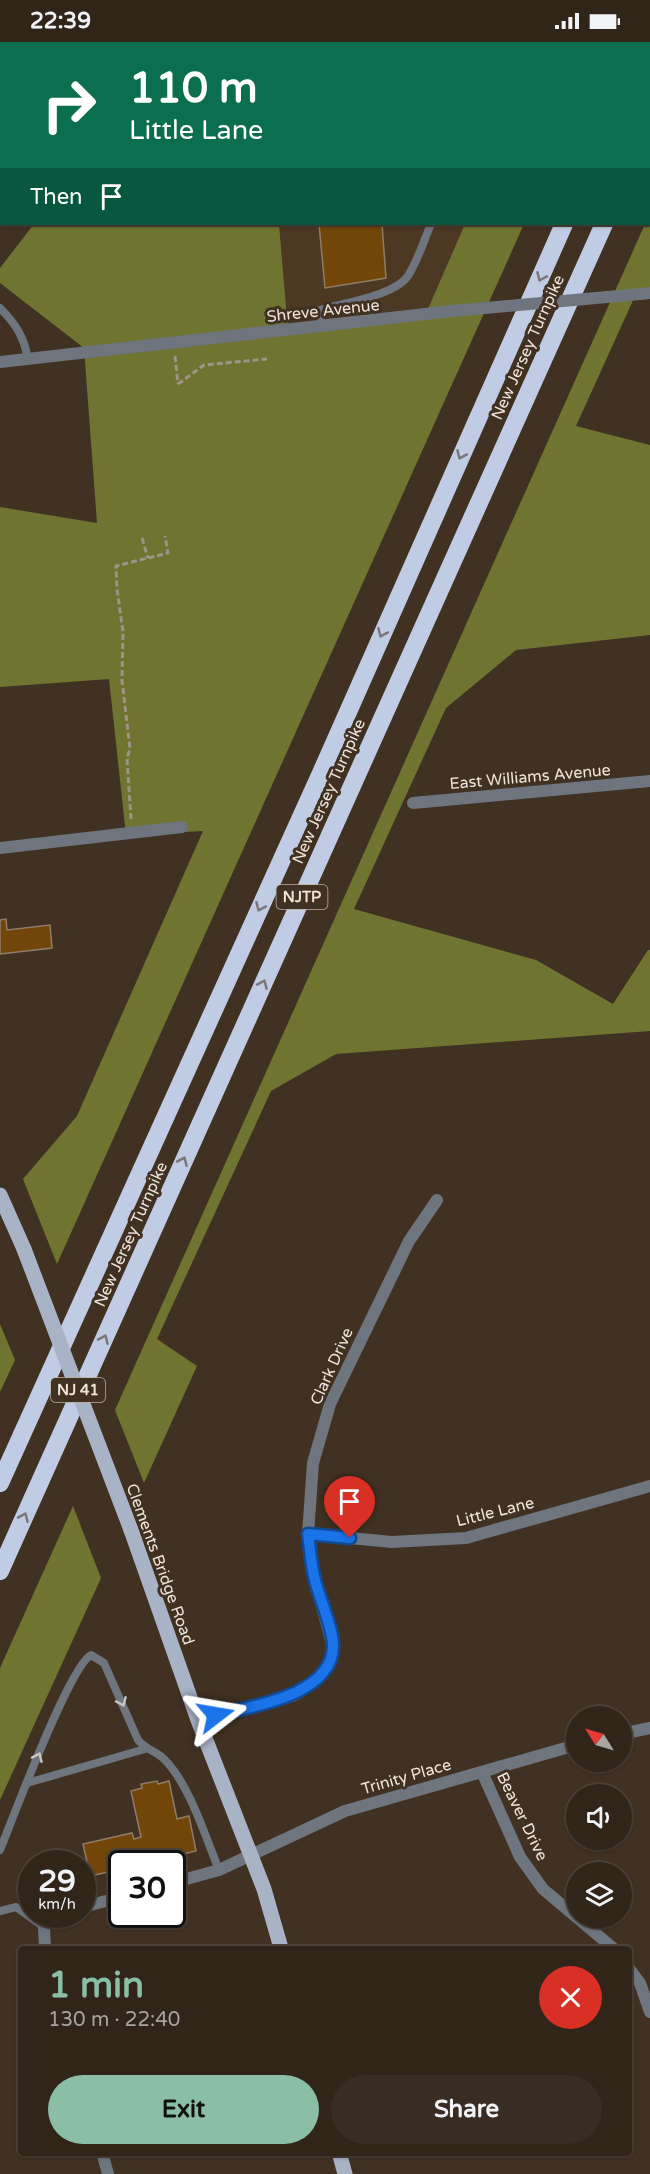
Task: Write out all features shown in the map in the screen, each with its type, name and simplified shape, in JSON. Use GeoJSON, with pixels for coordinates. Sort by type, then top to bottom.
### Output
{"type":"FeatureCollection","features":[{"type":"Feature","properties":{"kind":"highway","name":"New Jersey Turnpike"},"geometry":{"type":"LineString","coordinates":[[0,1483],[325,762],[564,225]]}},
{"type":"Feature","properties":{"kind":"highway","name":"New Jersey Turnpike"},"geometry":{"type":"LineString","coordinates":[[0,1571],[604,225]]}},
{"type":"Feature","properties":{"kind":"main road","name":"Clements Bridge Road"},"geometry":{"type":"LineString","coordinates":[[0,1195],[24,1249],[131,1530],[198,1720],[264,1889],[280,1946]]}},
{"type":"Feature","properties":{"kind":"main road"},"geometry":{"type":"LineString","coordinates":[[340,2156],[345,2174]]}},
{"type":"Feature","properties":{"kind":"street","name":"Shreve Avenue"},"geometry":{"type":"LineString","coordinates":[[0,362],[453,311],[645,294]]}},
{"type":"Feature","properties":{"kind":"street","name":"East Williams Avenue"},"geometry":{"type":"LineString","coordinates":[[413,803],[650,781]]}},
{"type":"Feature","properties":{"kind":"street"},"geometry":{"type":"LineString","coordinates":[[0,848],[182,826]]}},
{"type":"Feature","properties":{"kind":"street","name":"Clark Drive"},"geometry":{"type":"LineString","coordinates":[[198,1720],[292,1696],[315,1682],[329,1663],[333,1647],[314,1577],[308,1534],[313,1463],[330,1404],[409,1241],[437,1200]]}},
{"type":"Feature","properties":{"kind":"street","name":"Little Lane"},"geometry":{"type":"LineString","coordinates":[[308,1534],[392,1542],[466,1538],[650,1486]]}},
{"type":"Feature","properties":{"kind":"street"},"geometry":{"type":"LineString","coordinates":[[632,1732],[650,1728]]}},
{"type":"Feature","properties":{"kind":"street","name":"Trinity Place"},"geometry":{"type":"LineString","coordinates":[[186,1879],[219,1870],[252,1856],[345,1811],[566,1748]]}},
{"type":"Feature","properties":{"kind":"street","name":"Beaver Drive"},"geometry":{"type":"LineString","coordinates":[[482,1772],[520,1857],[543,1889],[611,1946]]}},
{"type":"Feature","properties":{"kind":"street"},"geometry":{"type":"LineString","coordinates":[[44,1928],[45,1946]]}},
{"type":"Feature","properties":{"kind":"street"},"geometry":{"type":"LineString","coordinates":[[632,1972],[640,1983],[650,2012]]}},
{"type":"Feature","properties":{"kind":"street"},"geometry":{"type":"LineString","coordinates":[[103,2156],[108,2174]]}},
{"type":"Feature","properties":{"kind":"lane"},"geometry":{"type":"LineString","coordinates":[[322,327],[320,310],[387,291],[400,284],[408,276],[431,225]]}},
{"type":"Feature","properties":{"kind":"lane"},"geometry":{"type":"LineString","coordinates":[[0,308],[16,324],[25,342],[28,359]]}},
{"type":"Feature","properties":{"kind":"lane"},"geometry":{"type":"LineString","coordinates":[[0,1850],[64,1697],[84,1659],[91,1655],[104,1663],[138,1740],[146,1749],[164,1759],[180,1781],[219,1870]]}},
{"type":"Feature","properties":{"kind":"lane"},"geometry":{"type":"LineString","coordinates":[[27,1784],[146,1749]]}},
{"type":"Feature","properties":{"kind":"lane"},"geometry":{"type":"LineString","coordinates":[[0,1911],[18,1908]]}},
{"type":"Feature","properties":{"kind":"path"},"geometry":{"type":"LineString","coordinates":[[176,356],[178,384],[204,365],[267,359]]}},
{"type":"Feature","properties":{"kind":"path"},"geometry":{"type":"LineString","coordinates":[[131,819],[127,758],[130,748],[122,680],[123,632],[117,589],[117,566],[168,553],[165,536]]}},
{"type":"Feature","properties":{"kind":"path"},"geometry":{"type":"LineString","coordinates":[[142,538],[148,558]]}},
{"type":"Feature","properties":{"kind":"shaded area"},"geometry":{"type":"Polygon","coordinates":[[[279,225],[465,225],[424,318],[288,331],[279,225]]]}},
{"type":"Feature","properties":{"kind":"green space"},"geometry":{"type":"Polygon","coordinates":[[[33,225],[279,225],[288,330],[424,318],[465,225],[524,225],[57,1264],[23,1179],[77,1116],[203,831],[126,835],[109,679],[0,687],[0,507],[97,523],[84,348],[0,283],[0,268],[33,225]]]}},
{"type":"Feature","properties":{"kind":"green space"},"geometry":{"type":"Polygon","coordinates":[[[645,225],[650,225],[650,293],[635,296],[576,426],[650,445],[650,635],[516,650],[446,708],[354,909],[536,960],[613,1004],[650,950],[650,1031],[336,1054],[271,1091],[157,1339],[197,1366],[144,1483],[115,1410],[645,225]]]}},
{"type":"Feature","properties":{"kind":"green space"},"geometry":{"type":"Polygon","coordinates":[[[0,1324],[15,1360],[0,1392],[0,1324]]]}},
{"type":"Feature","properties":{"kind":"green space"},"geometry":{"type":"Polygon","coordinates":[[[73,1506],[101,1578],[0,1800],[0,1668],[73,1506]]]}},
{"type":"Feature","properties":{"kind":"building"},"geometry":{"type":"Polygon","coordinates":[[[319,225],[382,225],[386,278],[325,288],[319,225]]]}},
{"type":"Feature","properties":{"kind":"building"},"geometry":{"type":"Polygon","coordinates":[[[6,919],[7,930],[50,925],[52,948],[0,954],[0,920],[6,919]]]}},
{"type":"Feature","properties":{"kind":"building"},"geometry":{"type":"Polygon","coordinates":[[[157,1781],[158,1784],[169,1781],[177,1819],[189,1816],[196,1851],[186,1853],[186,1850],[108,1850],[108,1872],[96,1875],[96,1850],[84,1850],[83,1844],[132,1833],[134,1839],[141,1837],[131,1791],[142,1788],[141,1784],[157,1781]]]}},
{"type":"Feature","properties":{"kind":"route"},"geometry":{"type":"LineString","coordinates":[[216,1715],[292,1696],[315,1682],[329,1663],[333,1647],[314,1577],[308,1534],[350,1538]]}}]}
